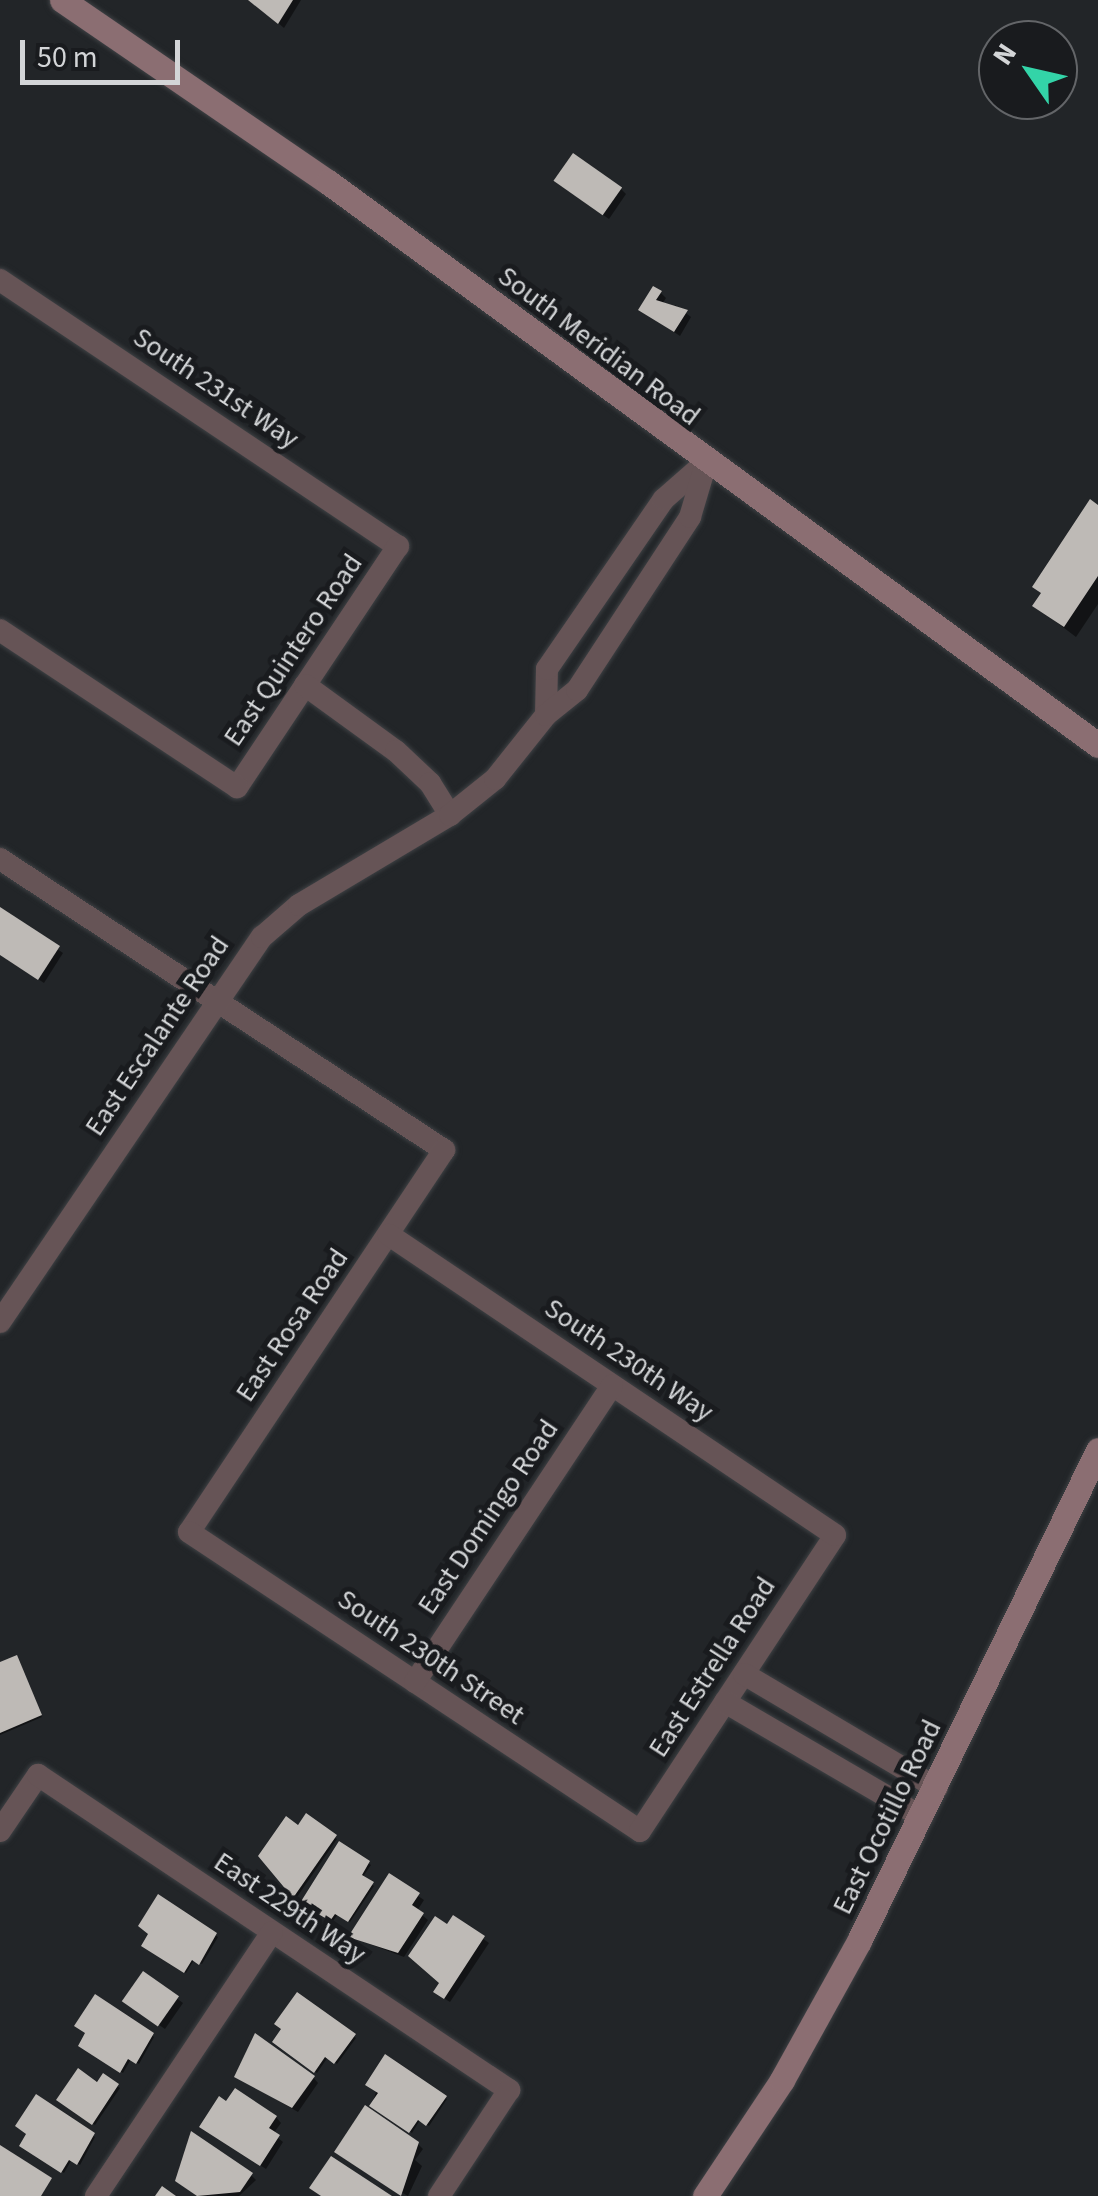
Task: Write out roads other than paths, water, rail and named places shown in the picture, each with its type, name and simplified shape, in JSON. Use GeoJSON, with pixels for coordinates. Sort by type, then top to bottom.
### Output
{"type":"FeatureCollection","features":[{"type":"Feature","properties":{"kind":"street","name":"South Meridian Road"},"geometry":{"type":"LineString","coordinates":[[62,0],[328,182],[706,462],[1098,744]]}},
{"type":"Feature","properties":{"kind":"street","name":"South 231st Way"},"geometry":{"type":"LineString","coordinates":[[0,280],[398,546]]}},
{"type":"Feature","properties":{"kind":"street","name":"East Escalante Road"},"geometry":{"type":"LineString","coordinates":[[0,1322],[252,949],[299,905],[450,814],[495,778],[546,715],[576,690],[690,517],[706,462]]}},
{"type":"Feature","properties":{"kind":"street"},"geometry":{"type":"LineString","coordinates":[[546,715],[547,669],[664,498],[706,462]]}},
{"type":"Feature","properties":{"kind":"street","name":"East Quintero Road"},"geometry":{"type":"LineString","coordinates":[[0,630],[237,788],[398,546]]}},
{"type":"Feature","properties":{"kind":"street"},"geometry":{"type":"LineString","coordinates":[[305,685],[396,751],[430,783],[450,814]]}},
{"type":"Feature","properties":{"kind":"street"},"geometry":{"type":"LineString","coordinates":[[0,859],[214,1001]]}},
{"type":"Feature","properties":{"kind":"street","name":"East Rosa Road"},"geometry":{"type":"LineString","coordinates":[[188,1532],[444,1150],[214,1001]]}},
{"type":"Feature","properties":{"kind":"street","name":"South 230th Way"},"geometry":{"type":"LineString","coordinates":[[389,1236],[835,1535]]}},
{"type":"Feature","properties":{"kind":"street","name":"East Domingo Road"},"geometry":{"type":"LineString","coordinates":[[414,1682],[612,1386]]}},
{"type":"Feature","properties":{"kind":"street","name":"East Ocotillo Road"},"geometry":{"type":"LineString","coordinates":[[705,2196],[782,2080],[922,1817],[1098,1450]]}},
{"type":"Feature","properties":{"kind":"street","name":"South 230th Street"},"geometry":{"type":"LineString","coordinates":[[188,1532],[640,1831]]}},
{"type":"Feature","properties":{"kind":"street","name":"East Estrella Road"},"geometry":{"type":"LineString","coordinates":[[640,1831],[835,1535]]}},
{"type":"Feature","properties":{"kind":"street"},"geometry":{"type":"LineString","coordinates":[[744,1674],[937,1788]]}},
{"type":"Feature","properties":{"kind":"street"},"geometry":{"type":"LineString","coordinates":[[725,1702],[922,1817]]}},
{"type":"Feature","properties":{"kind":"street","name":"East 229th Way"},"geometry":{"type":"LineString","coordinates":[[0,1831],[38,1775],[510,2090],[438,2196]]}},
{"type":"Feature","properties":{"kind":"street"},"geometry":{"type":"LineString","coordinates":[[96,2196],[272,1932]]}}]}
